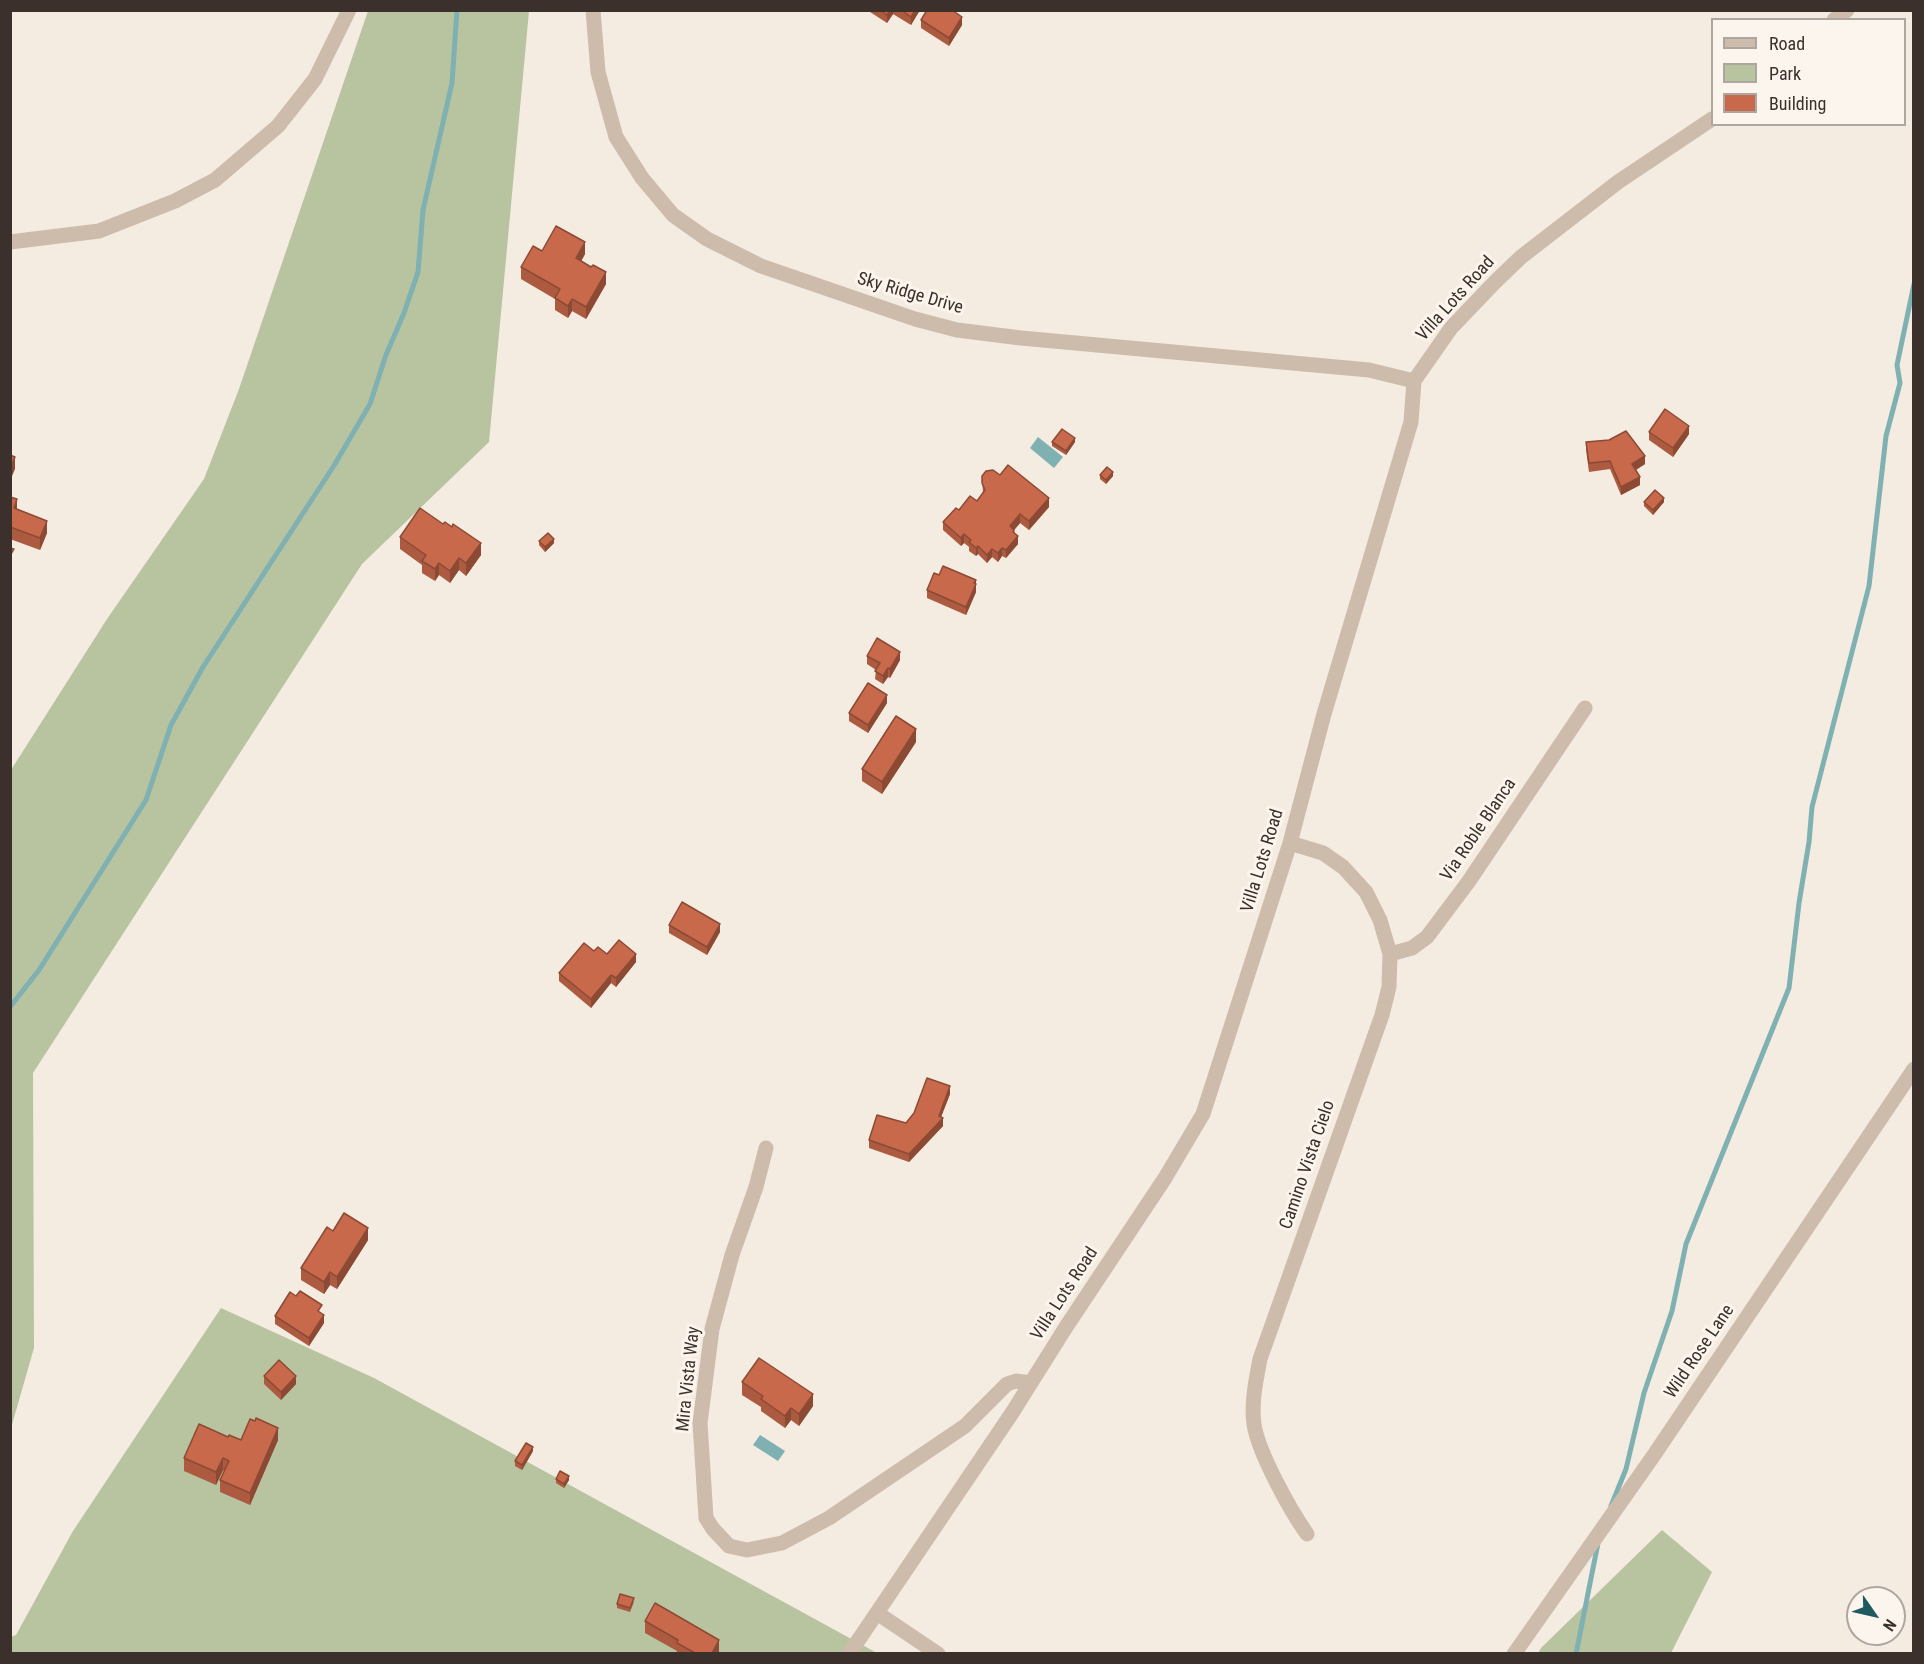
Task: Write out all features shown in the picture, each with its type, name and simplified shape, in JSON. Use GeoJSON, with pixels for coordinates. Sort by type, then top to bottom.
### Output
{"type":"FeatureCollection","features":[{"type":"Feature","properties":{"kind":"street"},"geometry":{"type":"LineString","coordinates":[[10,243],[99,231],[175,201],[215,180],[279,126],[315,80],[349,10]]}},
{"type":"Feature","properties":{"kind":"street","name":"Sky Ridge Drive"},"geometry":{"type":"LineString","coordinates":[[593,10],[598,72],[616,137],[642,178],[674,215],[707,238],[761,266],[915,320],[957,330],[1369,370],[1414,381]]}},
{"type":"Feature","properties":{"kind":"street","name":"Villa Lots Road"},"geometry":{"type":"LineString","coordinates":[[849,1653],[1012,1413],[1165,1178],[1203,1114],[1290,843],[1324,714],[1411,422],[1414,381],[1451,328],[1521,257],[1618,182],[1711,120]]}},
{"type":"Feature","properties":{"kind":"street","name":"Via Roble Blanca"},"geometry":{"type":"LineString","coordinates":[[1390,954],[1412,948],[1427,938],[1469,881],[1585,708]]}},
{"type":"Feature","properties":{"kind":"street","name":"Camino Vista Cielo"},"geometry":{"type":"LineString","coordinates":[[1290,843],[1323,853],[1343,867],[1365,892],[1380,920],[1390,954],[1389,987],[1382,1015],[1260,1359],[1254,1392],[1254,1425],[1263,1453],[1307,1534]]}},
{"type":"Feature","properties":{"kind":"street","name":"Wild Rose Lane"},"geometry":{"type":"LineString","coordinates":[[1514,1653],[1654,1455],[1914,1069]]}},
{"type":"Feature","properties":{"kind":"street","name":"Mira Vista Way"},"geometry":{"type":"LineString","coordinates":[[766,1148],[712,1329],[700,1422],[706,1518],[713,1529],[729,1545],[747,1550],[782,1543],[829,1518],[965,1426],[1007,1384],[1016,1381],[1030,1383]]}},
{"type":"Feature","properties":{"kind":"street"},"geometry":{"type":"LineString","coordinates":[[877,1612],[938,1653]]}},
{"type":"Feature","properties":{"kind":"green space"},"geometry":{"type":"Polygon","coordinates":[[[368,11],[529,11],[489,442],[362,564],[33,1073],[34,1348],[11,1428],[11,770],[107,619],[204,479],[239,389],[368,11]]]}},
{"type":"Feature","properties":{"kind":"green space"},"geometry":{"type":"Polygon","coordinates":[[[221,1308],[374,1378],[877,1653],[11,1654],[10,1637],[16,1635],[73,1531],[221,1308]]]}},
{"type":"Feature","properties":{"kind":"green space"},"geometry":{"type":"Polygon","coordinates":[[[1662,1530],[1712,1572],[1671,1653],[1538,1653],[1541,1648],[1662,1530]]]}},
{"type":"Feature","properties":{"kind":"water"},"geometry":{"type":"Polygon","coordinates":[[[1038,437],[1063,457],[1054,468],[1030,448],[1038,437]]]}},
{"type":"Feature","properties":{"kind":"water"},"geometry":{"type":"Polygon","coordinates":[[[760,1435],[785,1451],[778,1461],[753,1445],[760,1435]]]}},
{"type":"Feature","properties":{"kind":"building"},"geometry":{"type":"Polygon","coordinates":[[[880,10],[890,10],[887,15],[880,10]]]}},
{"type":"Feature","properties":{"kind":"building"},"geometry":{"type":"Polygon","coordinates":[[[901,10],[915,10],[911,17],[901,10]]]}},
{"type":"Feature","properties":{"kind":"building"},"geometry":{"type":"Polygon","coordinates":[[[927,10],[952,10],[962,17],[949,38],[921,20],[927,10]]]}},
{"type":"Feature","properties":{"kind":"building"},"geometry":{"type":"Polygon","coordinates":[[[556,226],[585,242],[576,258],[591,267],[593,265],[606,272],[586,307],[572,299],[568,306],[555,298],[560,289],[521,267],[533,246],[542,251],[556,226]]]}},
{"type":"Feature","properties":{"kind":"building"},"geometry":{"type":"Polygon","coordinates":[[[1665,409],[1689,426],[1673,448],[1649,432],[1665,409]]]}},
{"type":"Feature","properties":{"kind":"building"},"geometry":{"type":"Polygon","coordinates":[[[1062,429],[1075,438],[1066,451],[1052,442],[1062,429]]]}},
{"type":"Feature","properties":{"kind":"building"},"geometry":{"type":"Polygon","coordinates":[[[1626,431],[1645,456],[1632,464],[1640,477],[1621,487],[1610,461],[1589,463],[1586,442],[1609,440],[1626,431]]]}},
{"type":"Feature","properties":{"kind":"building"},"geometry":{"type":"Polygon","coordinates":[[[10,455],[15,457],[10,469],[10,455]]]}},
{"type":"Feature","properties":{"kind":"building"},"geometry":{"type":"Polygon","coordinates":[[[1008,465],[1049,498],[1029,521],[1020,514],[1010,526],[1018,536],[1006,550],[1002,548],[998,553],[992,549],[987,555],[978,546],[976,548],[969,542],[971,540],[964,534],[961,538],[943,522],[956,508],[959,510],[970,496],[977,501],[985,490],[982,476],[986,471],[993,470],[1000,475],[1008,465]]]}},
{"type":"Feature","properties":{"kind":"building"},"geometry":{"type":"Polygon","coordinates":[[[1107,467],[1113,472],[1106,480],[1100,475],[1107,467]]]}},
{"type":"Feature","properties":{"kind":"building"},"geometry":{"type":"Polygon","coordinates":[[[1655,490],[1664,498],[1653,510],[1644,502],[1655,490]]]}},
{"type":"Feature","properties":{"kind":"building"},"geometry":{"type":"Polygon","coordinates":[[[10,497],[17,499],[14,508],[47,521],[40,538],[10,527],[10,497]]]}},
{"type":"Feature","properties":{"kind":"building"},"geometry":{"type":"Polygon","coordinates":[[[420,508],[443,524],[445,522],[452,527],[453,524],[481,543],[466,563],[459,558],[450,571],[439,563],[435,569],[422,561],[426,555],[400,537],[420,508]]]}},
{"type":"Feature","properties":{"kind":"building"},"geometry":{"type":"Polygon","coordinates":[[[548,533],[554,539],[545,547],[539,541],[548,533]]]}},
{"type":"Feature","properties":{"kind":"building"},"geometry":{"type":"Polygon","coordinates":[[[943,566],[976,580],[966,607],[927,590],[934,573],[939,575],[943,566]]]}},
{"type":"Feature","properties":{"kind":"building"},"geometry":{"type":"Polygon","coordinates":[[[877,638],[900,652],[883,676],[875,671],[880,663],[867,656],[877,638]]]}},
{"type":"Feature","properties":{"kind":"building"},"geometry":{"type":"Polygon","coordinates":[[[868,683],[887,695],[868,725],[849,713],[868,683]]]}},
{"type":"Feature","properties":{"kind":"building"},"geometry":{"type":"Polygon","coordinates":[[[896,716],[916,729],[882,782],[862,769],[896,716]]]}},
{"type":"Feature","properties":{"kind":"building"},"geometry":{"type":"Polygon","coordinates":[[[682,902],[720,924],[707,947],[669,925],[682,902]]]}},
{"type":"Feature","properties":{"kind":"building"},"geometry":{"type":"Polygon","coordinates":[[[619,940],[636,954],[616,978],[611,975],[591,999],[559,973],[584,943],[594,951],[598,947],[607,954],[619,940]]]}},
{"type":"Feature","properties":{"kind":"building"},"geometry":{"type":"Polygon","coordinates":[[[927,1078],[950,1086],[939,1116],[943,1118],[909,1154],[869,1140],[877,1115],[906,1123],[914,1113],[927,1078]]]}},
{"type":"Feature","properties":{"kind":"building"},"geometry":{"type":"Polygon","coordinates":[[[344,1213],[368,1228],[337,1277],[330,1272],[324,1282],[301,1268],[327,1227],[333,1231],[344,1213]]]}},
{"type":"Feature","properties":{"kind":"building"},"geometry":{"type":"Polygon","coordinates":[[[300,1291],[322,1305],[318,1311],[324,1315],[309,1338],[275,1316],[290,1292],[296,1296],[300,1291]]]}},
{"type":"Feature","properties":{"kind":"building"},"geometry":{"type":"Polygon","coordinates":[[[759,1358],[813,1394],[799,1414],[791,1408],[785,1416],[761,1399],[763,1396],[742,1382],[759,1358]]]}},
{"type":"Feature","properties":{"kind":"building"},"geometry":{"type":"Polygon","coordinates":[[[279,1360],[296,1376],[281,1392],[264,1376],[279,1360]]]}},
{"type":"Feature","properties":{"kind":"building"},"geometry":{"type":"Polygon","coordinates":[[[256,1418],[278,1428],[250,1493],[220,1480],[229,1461],[223,1458],[216,1472],[184,1458],[199,1424],[228,1437],[229,1435],[241,1440],[250,1419],[255,1421],[256,1418]]]}},
{"type":"Feature","properties":{"kind":"building"},"geometry":{"type":"Polygon","coordinates":[[[526,1443],[533,1447],[522,1465],[515,1461],[526,1443]]]}},
{"type":"Feature","properties":{"kind":"building"},"geometry":{"type":"Polygon","coordinates":[[[560,1471],[569,1476],[564,1484],[556,1479],[560,1471]]]}},
{"type":"Feature","properties":{"kind":"building"},"geometry":{"type":"Polygon","coordinates":[[[620,1594],[634,1598],[630,1608],[617,1604],[620,1594]]]}},
{"type":"Feature","properties":{"kind":"building"},"geometry":{"type":"Polygon","coordinates":[[[655,1603],[719,1640],[712,1653],[695,1653],[645,1621],[655,1603]]]}},
{"type":"Feature","properties":{"kind":"waterway"},"geometry":{"type":"LineString","coordinates":[[10,1007],[39,970],[146,800],[171,725],[203,667],[335,464],[370,404],[418,272],[423,210],[452,83],[457,10]]}},
{"type":"Feature","properties":{"kind":"waterway"},"geometry":{"type":"LineString","coordinates":[[1611,1506],[1626,1469],[1644,1393],[1672,1311],[1686,1244],[1789,988],[1812,807],[1869,586],[1886,436],[1900,383],[1897,365],[1914,284]]}},
{"type":"Feature","properties":{"kind":"waterway"},"geometry":{"type":"LineString","coordinates":[[1576,1654],[1598,1543]]}}]}
